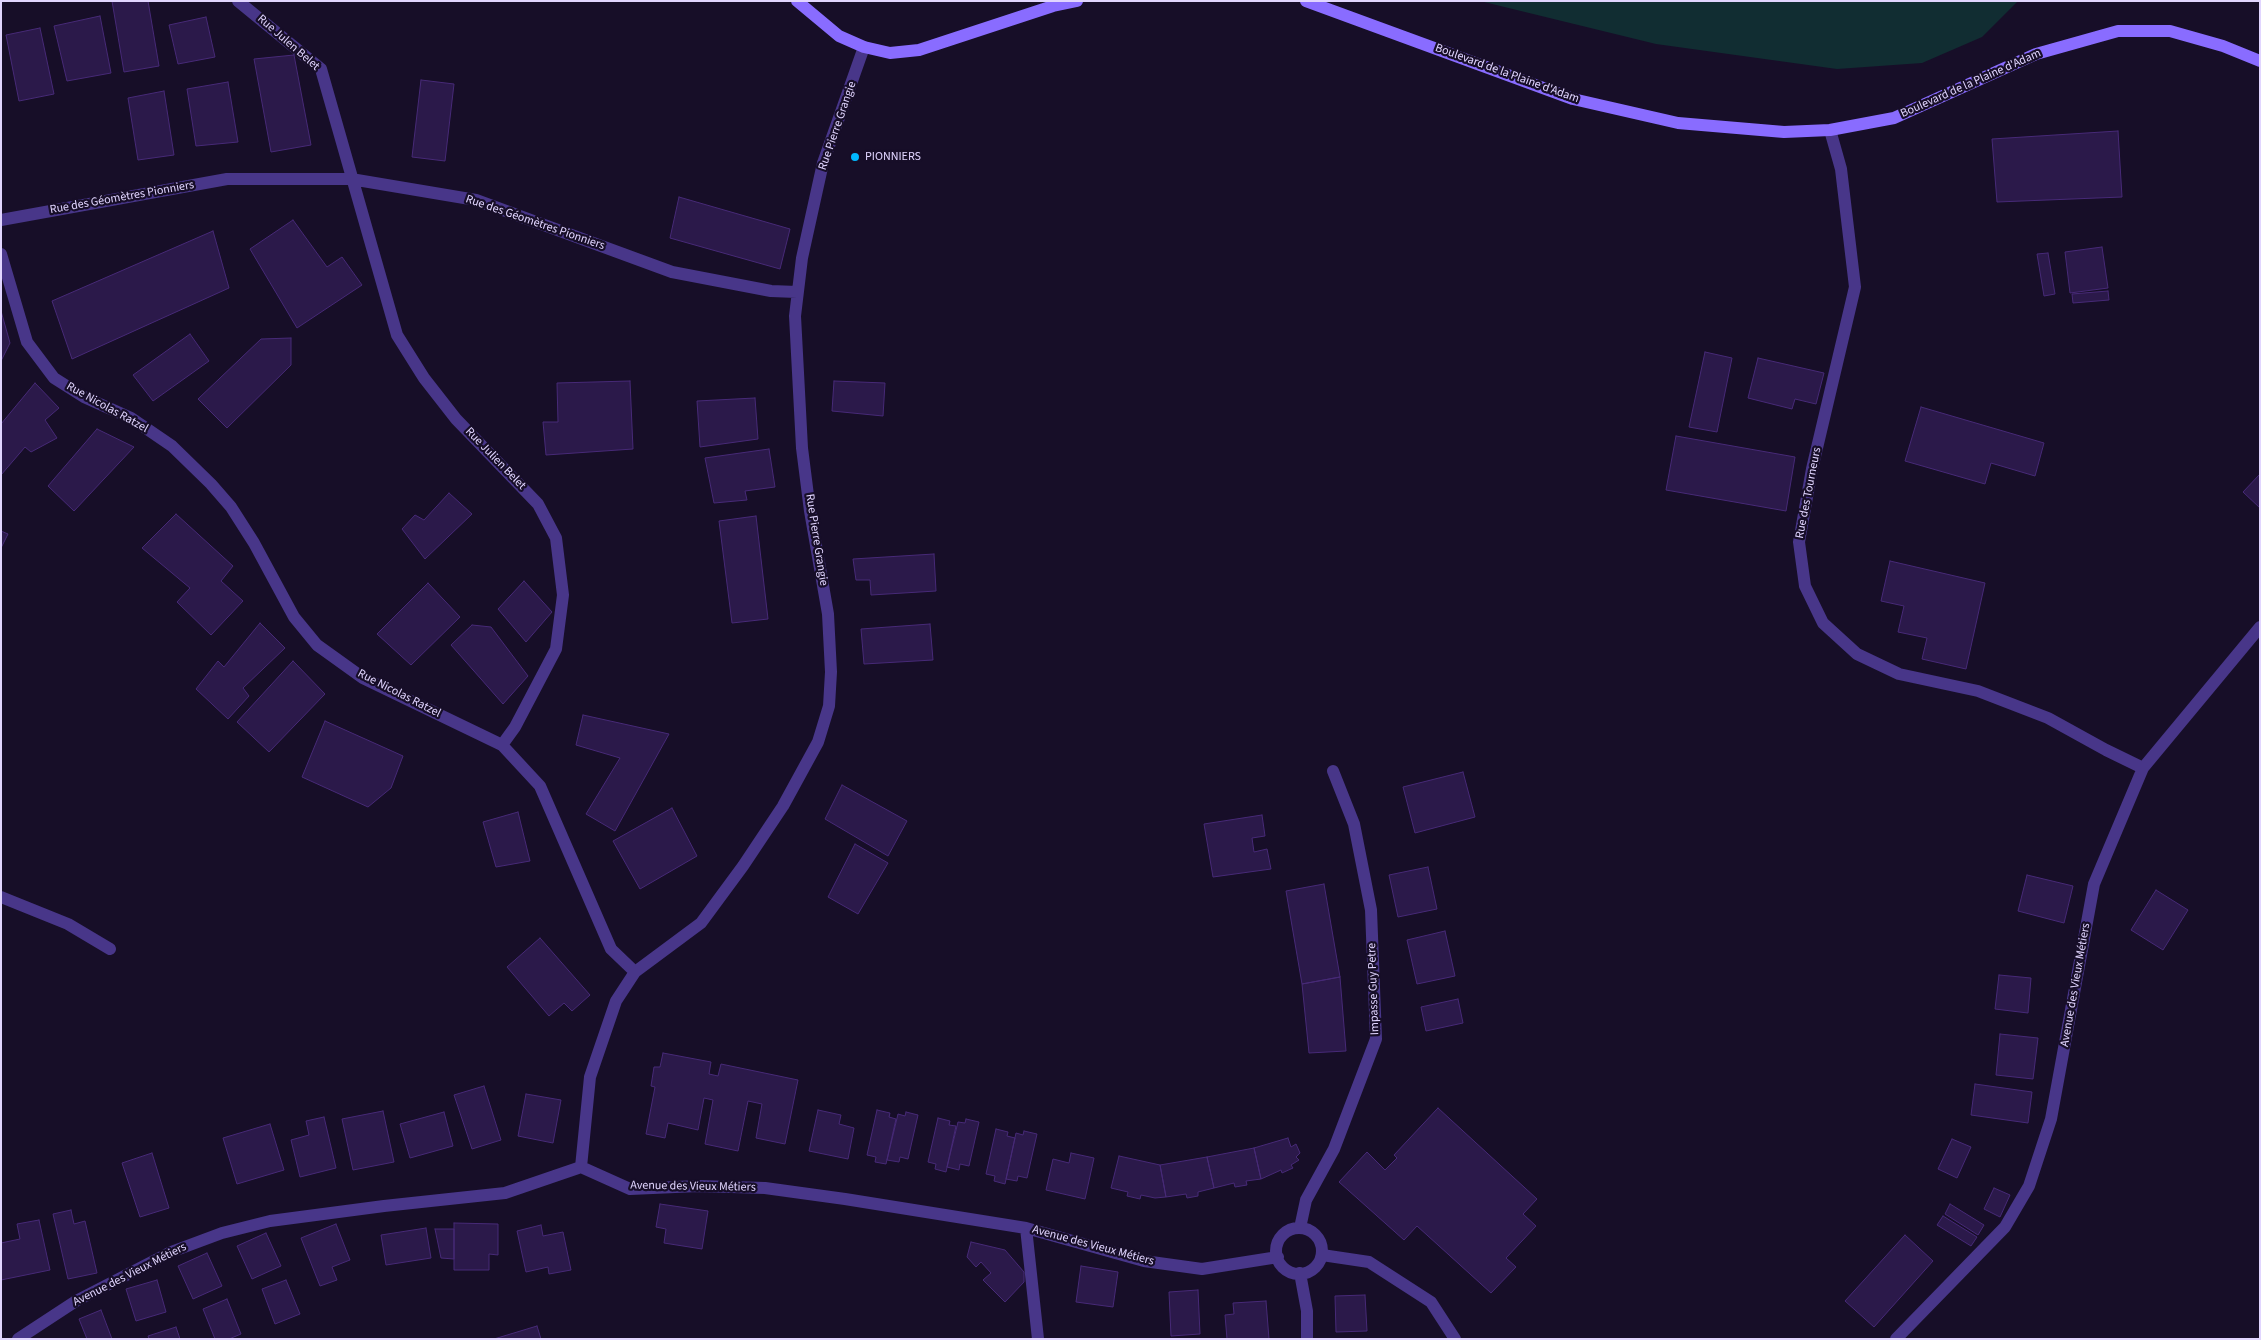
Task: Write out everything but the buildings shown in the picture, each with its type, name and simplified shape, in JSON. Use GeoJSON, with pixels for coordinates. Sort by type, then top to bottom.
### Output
{"type":"FeatureCollection","features":[{"type":"Feature","properties":{"kind":"street","name":"Rue Julen Belet"},"geometry":{"type":"LineString","coordinates":[[238,1],[321,69],[351,179]]}},
{"type":"Feature","properties":{"kind":"street"},"geometry":{"type":"LineString","coordinates":[[797,1],[839,36],[864,48],[890,53],[919,50],[1053,6],[1077,1]]}},
{"type":"Feature","properties":{"kind":"street","name":"Boulevard de la Plaine d'Adam"},"geometry":{"type":"LineString","coordinates":[[1306,1],[1573,99],[1678,123],[1784,132],[1830,130],[1894,118],[2036,54],[2118,31],[2170,31],[2223,46],[2260,61]]}},
{"type":"Feature","properties":{"kind":"street","name":"Rue Pierre Grangie"},"geometry":{"type":"LineString","coordinates":[[635,972],[700,923],[743,866],[787,798],[818,742],[829,706],[831,672],[828,614],[810,511],[802,448],[796,316],[797,292],[802,258],[824,163],[864,48]]}},
{"type":"Feature","properties":{"kind":"street","name":"Rue des Tourneurs"},"geometry":{"type":"LineString","coordinates":[[1830,130],[1841,169],[1854,287],[1812,469],[1799,542],[1805,586],[1819,615],[1823,623],[1858,654],[1882,666],[1899,674],[1978,691],[2048,718],[2143,768]]}},
{"type":"Feature","properties":{"kind":"street","name":"Rue des Géomètres Pionniers"},"geometry":{"type":"LineString","coordinates":[[1,220],[227,179],[351,179],[476,200],[672,272],[771,291],[797,292]]}},
{"type":"Feature","properties":{"kind":"street","name":"Rue Julien Belet"},"geometry":{"type":"LineString","coordinates":[[351,179],[396,335],[424,378],[456,419],[538,504],[556,538],[562,595],[556,649],[515,727],[502,745]]}},
{"type":"Feature","properties":{"kind":"street","name":"Rue Nicolas Ratzel"},"geometry":{"type":"LineString","coordinates":[[1,254],[27,342],[54,378],[84,397],[132,418],[172,446],[211,484],[231,507],[268,567],[294,617],[317,645],[364,678],[502,745],[540,786],[611,949],[635,972]]}},
{"type":"Feature","properties":{"kind":"street","name":"Avenue des Vieux Métiers"},"geometry":{"type":"LineString","coordinates":[[1896,1339],[2005,1227],[2029,1186],[2051,1119],[2094,884],[2143,768],[2260,627]]}},
{"type":"Feature","properties":{"kind":"street","name":"Impasse Guy Petre"},"geometry":{"type":"LineString","coordinates":[[1300,1228],[1306,1200],[1334,1149],[1376,1039],[1371,910],[1354,824],[1333,771]]}},
{"type":"Feature","properties":{"kind":"street"},"geometry":{"type":"LineString","coordinates":[[1,897],[68,924],[110,948]]}},
{"type":"Feature","properties":{"kind":"street"},"geometry":{"type":"LineString","coordinates":[[581,1167],[590,1077],[616,1001],[635,972]]}},
{"type":"Feature","properties":{"kind":"street","name":"Avenue des Vieux Métiers"},"geometry":{"type":"LineString","coordinates":[[18,1339],[76,1302],[171,1252],[222,1233],[270,1221],[505,1193],[581,1167],[630,1189],[698,1186],[765,1188],[845,1199],[1026,1228],[1144,1261],[1202,1269],[1278,1257]]}},
{"type":"Feature","properties":{"kind":"street"},"geometry":{"type":"LineString","coordinates":[[1026,1228],[1038,1339]]}},
{"type":"Feature","properties":{"kind":"street"},"geometry":{"type":"LineString","coordinates":[[1300,1228],[1314,1234],[1319,1240],[1322,1255],[1314,1268],[1300,1273],[1286,1269],[1276,1250],[1281,1237],[1293,1229],[1300,1228]]}},
{"type":"Feature","properties":{"kind":"street"},"geometry":{"type":"LineString","coordinates":[[1322,1255],[1369,1262],[1431,1302],[1455,1339]]}},
{"type":"Feature","properties":{"kind":"street"},"geometry":{"type":"LineString","coordinates":[[1300,1273],[1307,1311],[1306,1339]]}},
{"type":"Feature","properties":{"kind":"green space"},"geometry":{"type":"Polygon","coordinates":[[[1480,1],[2018,1],[1982,37],[1922,63],[1837,69],[1656,44],[1480,1]]]}},
{"type":"Feature","properties":{"kind":"place","name":"PIONNIERS"},"geometry":{"type":"Point","coordinates":[855,157]}}]}
